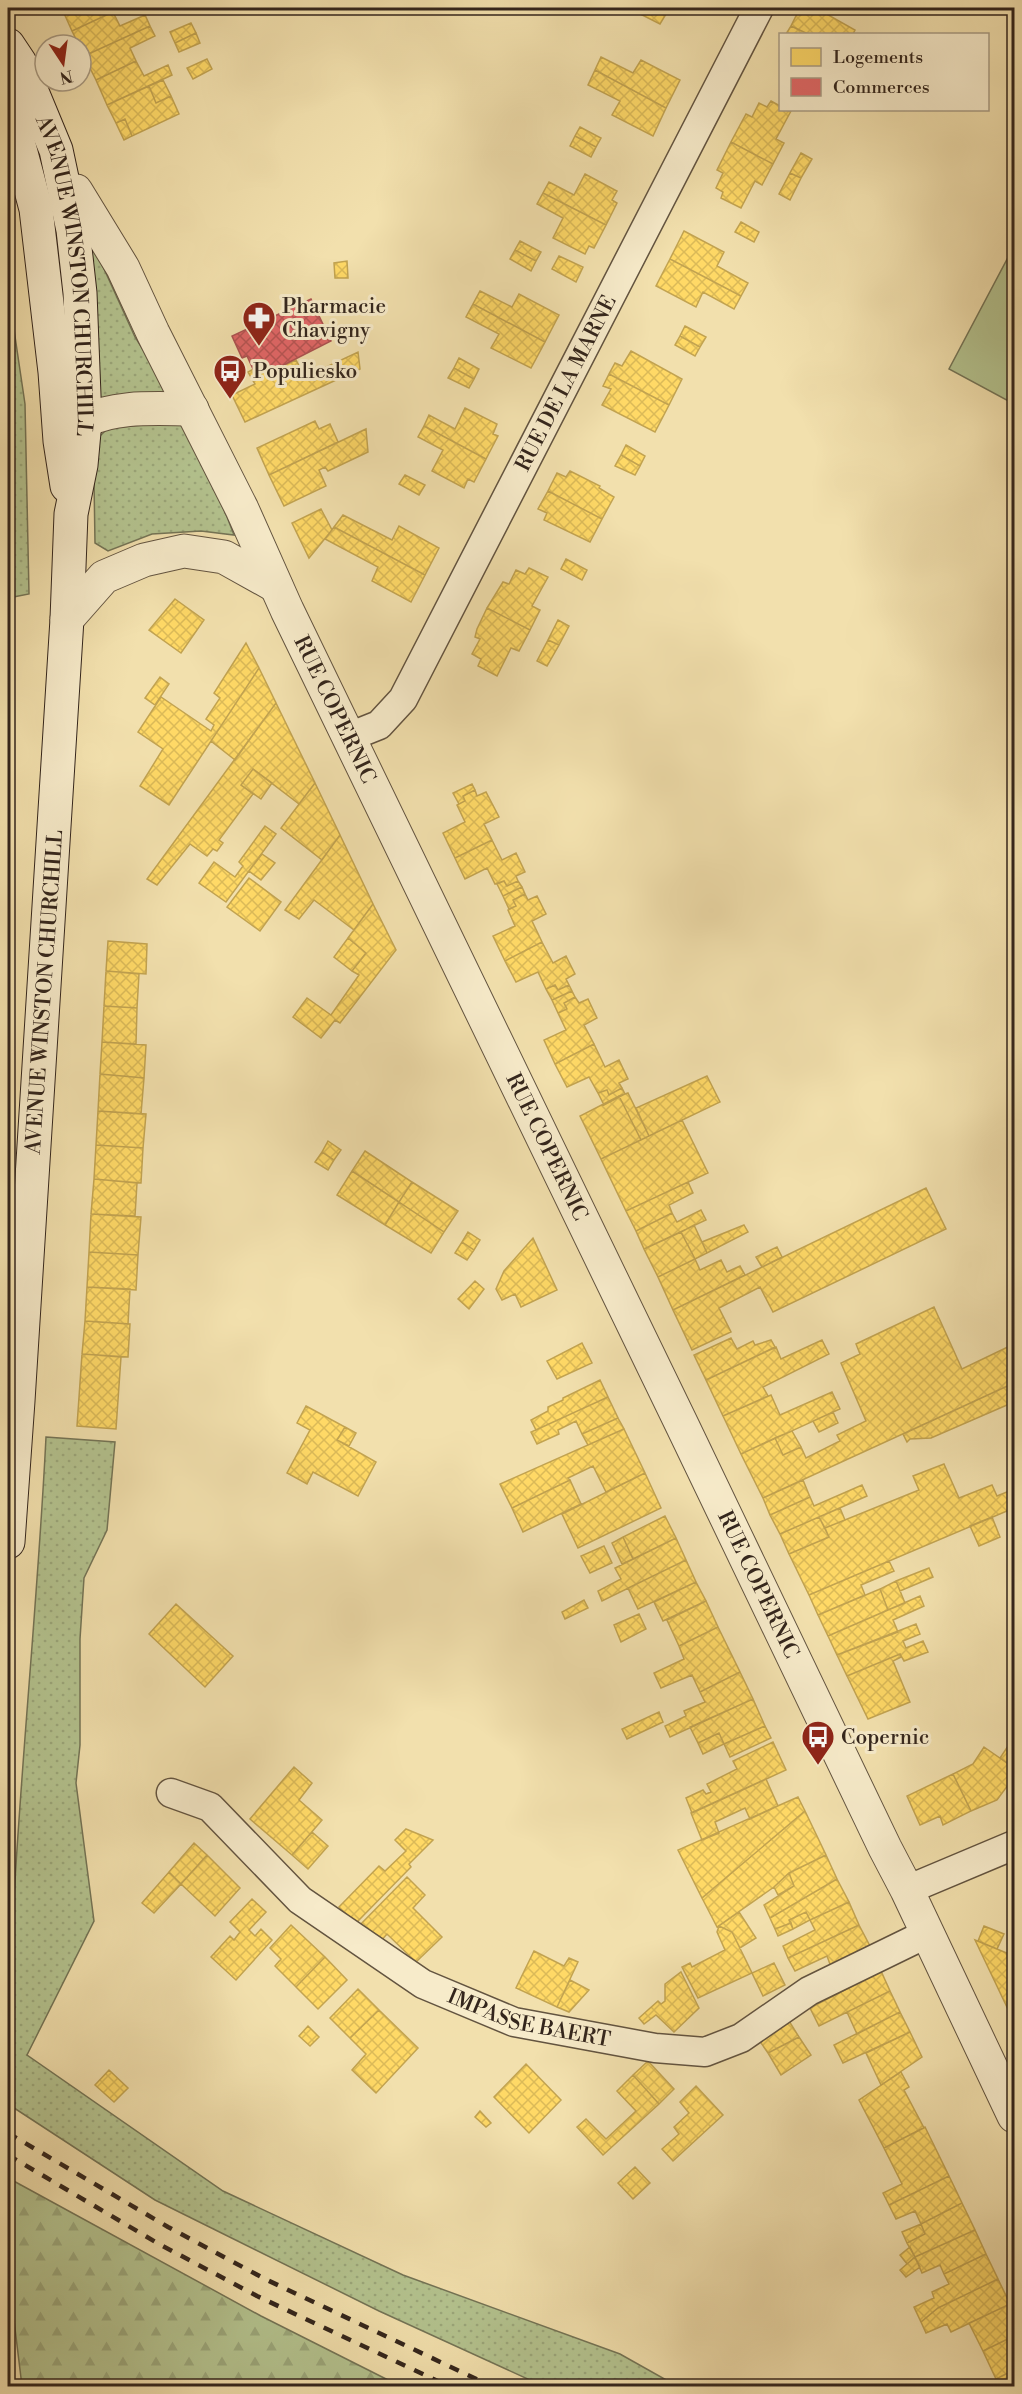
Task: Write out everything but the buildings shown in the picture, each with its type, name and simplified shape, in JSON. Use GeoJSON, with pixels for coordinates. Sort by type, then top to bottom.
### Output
{"type":"FeatureCollection","features":[{"type":"Feature","properties":{"kind":"street","name":"RUE DE LA MARNE"},"geometry":{"type":"LineString","coordinates":[[349,737],[380,725],[403,699],[757,8]]}},
{"type":"Feature","properties":{"kind":"street","name":"AVENUE WINSTON CHURCHILL"},"geometry":{"type":"LineString","coordinates":[[8,45],[20,63],[56,150],[73,230],[80,293],[73,431]]}},
{"type":"Feature","properties":{"kind":"street"},"geometry":{"type":"LineString","coordinates":[[8,93],[28,124],[43,177],[51,188],[65,190]]}},
{"type":"Feature","properties":{"kind":"street","name":"AVENUE WINSTON CHURCHILL"},"geometry":{"type":"LineString","coordinates":[[8,104],[36,209],[55,372],[81,465],[71,514],[67,619],[8,1542]]}},
{"type":"Feature","properties":{"kind":"street","name":"RUE COPERNIC"},"geometry":{"type":"LineString","coordinates":[[65,190],[76,191],[123,268],[242,509],[276,586],[907,1890],[1014,2116]]}},
{"type":"Feature","properties":{"kind":"street"},"geometry":{"type":"LineString","coordinates":[[73,431],[132,409],[192,409]]}},
{"type":"Feature","properties":{"kind":"street"},"geometry":{"type":"LineString","coordinates":[[67,619],[104,577],[144,560],[184,551],[224,557],[276,586]]}},
{"type":"Feature","properties":{"kind":"street","name":"IMPASSE BAERT"},"geometry":{"type":"LineString","coordinates":[[171,1793],[210,1807],[300,1900],[423,1984],[514,2022],[655,2048],[705,2052],[741,2038],[809,1991],[928,1934]]}},
{"type":"Feature","properties":{"kind":"street"},"geometry":{"type":"LineString","coordinates":[[907,1890],[1014,1845]]}},
{"type":"Feature","properties":{"kind":"green space"},"geometry":{"type":"Polygon","coordinates":[[[1014,246],[1014,404],[949,369],[1014,246]]]}},
{"type":"Feature","properties":{"kind":"green space"},"geometry":{"type":"Polygon","coordinates":[[[85,248],[95,249],[135,337],[172,396],[98,407],[85,248]]]}},
{"type":"Feature","properties":{"kind":"green space"},"geometry":{"type":"Polygon","coordinates":[[[8,289],[25,404],[29,594],[8,598],[8,289]]]}},
{"type":"Feature","properties":{"kind":"green space"},"geometry":{"type":"Polygon","coordinates":[[[190,421],[234,535],[201,531],[152,534],[108,551],[95,543],[94,481],[98,438],[108,428],[190,421]]]}},
{"type":"Feature","properties":{"kind":"green space"},"geometry":{"type":"Polygon","coordinates":[[[46,1437],[115,1442],[107,1530],[84,1578],[80,1639],[80,1745],[76,1783],[94,1921],[27,2055],[223,2191],[403,2275],[620,2354],[677,2386],[543,2386],[379,2311],[155,2200],[8,2104],[12,1937],[46,1437]]]}},
{"type":"Feature","properties":{"kind":"green space"},"geometry":{"type":"Polygon","coordinates":[[[10,2179],[261,2316],[400,2386],[22,2386],[8,2271],[10,2179]]]}},
{"type":"Feature","properties":{"kind":"railway"},"geometry":{"type":"LineString","coordinates":[[8,2133],[168,2227],[265,2279],[491,2386]]}},
{"type":"Feature","properties":{"kind":"railway"},"geometry":{"type":"LineString","coordinates":[[8,2155],[159,2244],[257,2296],[448,2386]]}},
{"type":"Feature","properties":{"kind":"place","name":"Pharmacie Chavigny"},"geometry":{"type":"Point","coordinates":[259,347]}},
{"type":"Feature","properties":{"kind":"place","name":"Populiesko"},"geometry":{"type":"Point","coordinates":[230,400]}},
{"type":"Feature","properties":{"kind":"place","name":"Copernic"},"geometry":{"type":"Point","coordinates":[818,1766]}}]}
